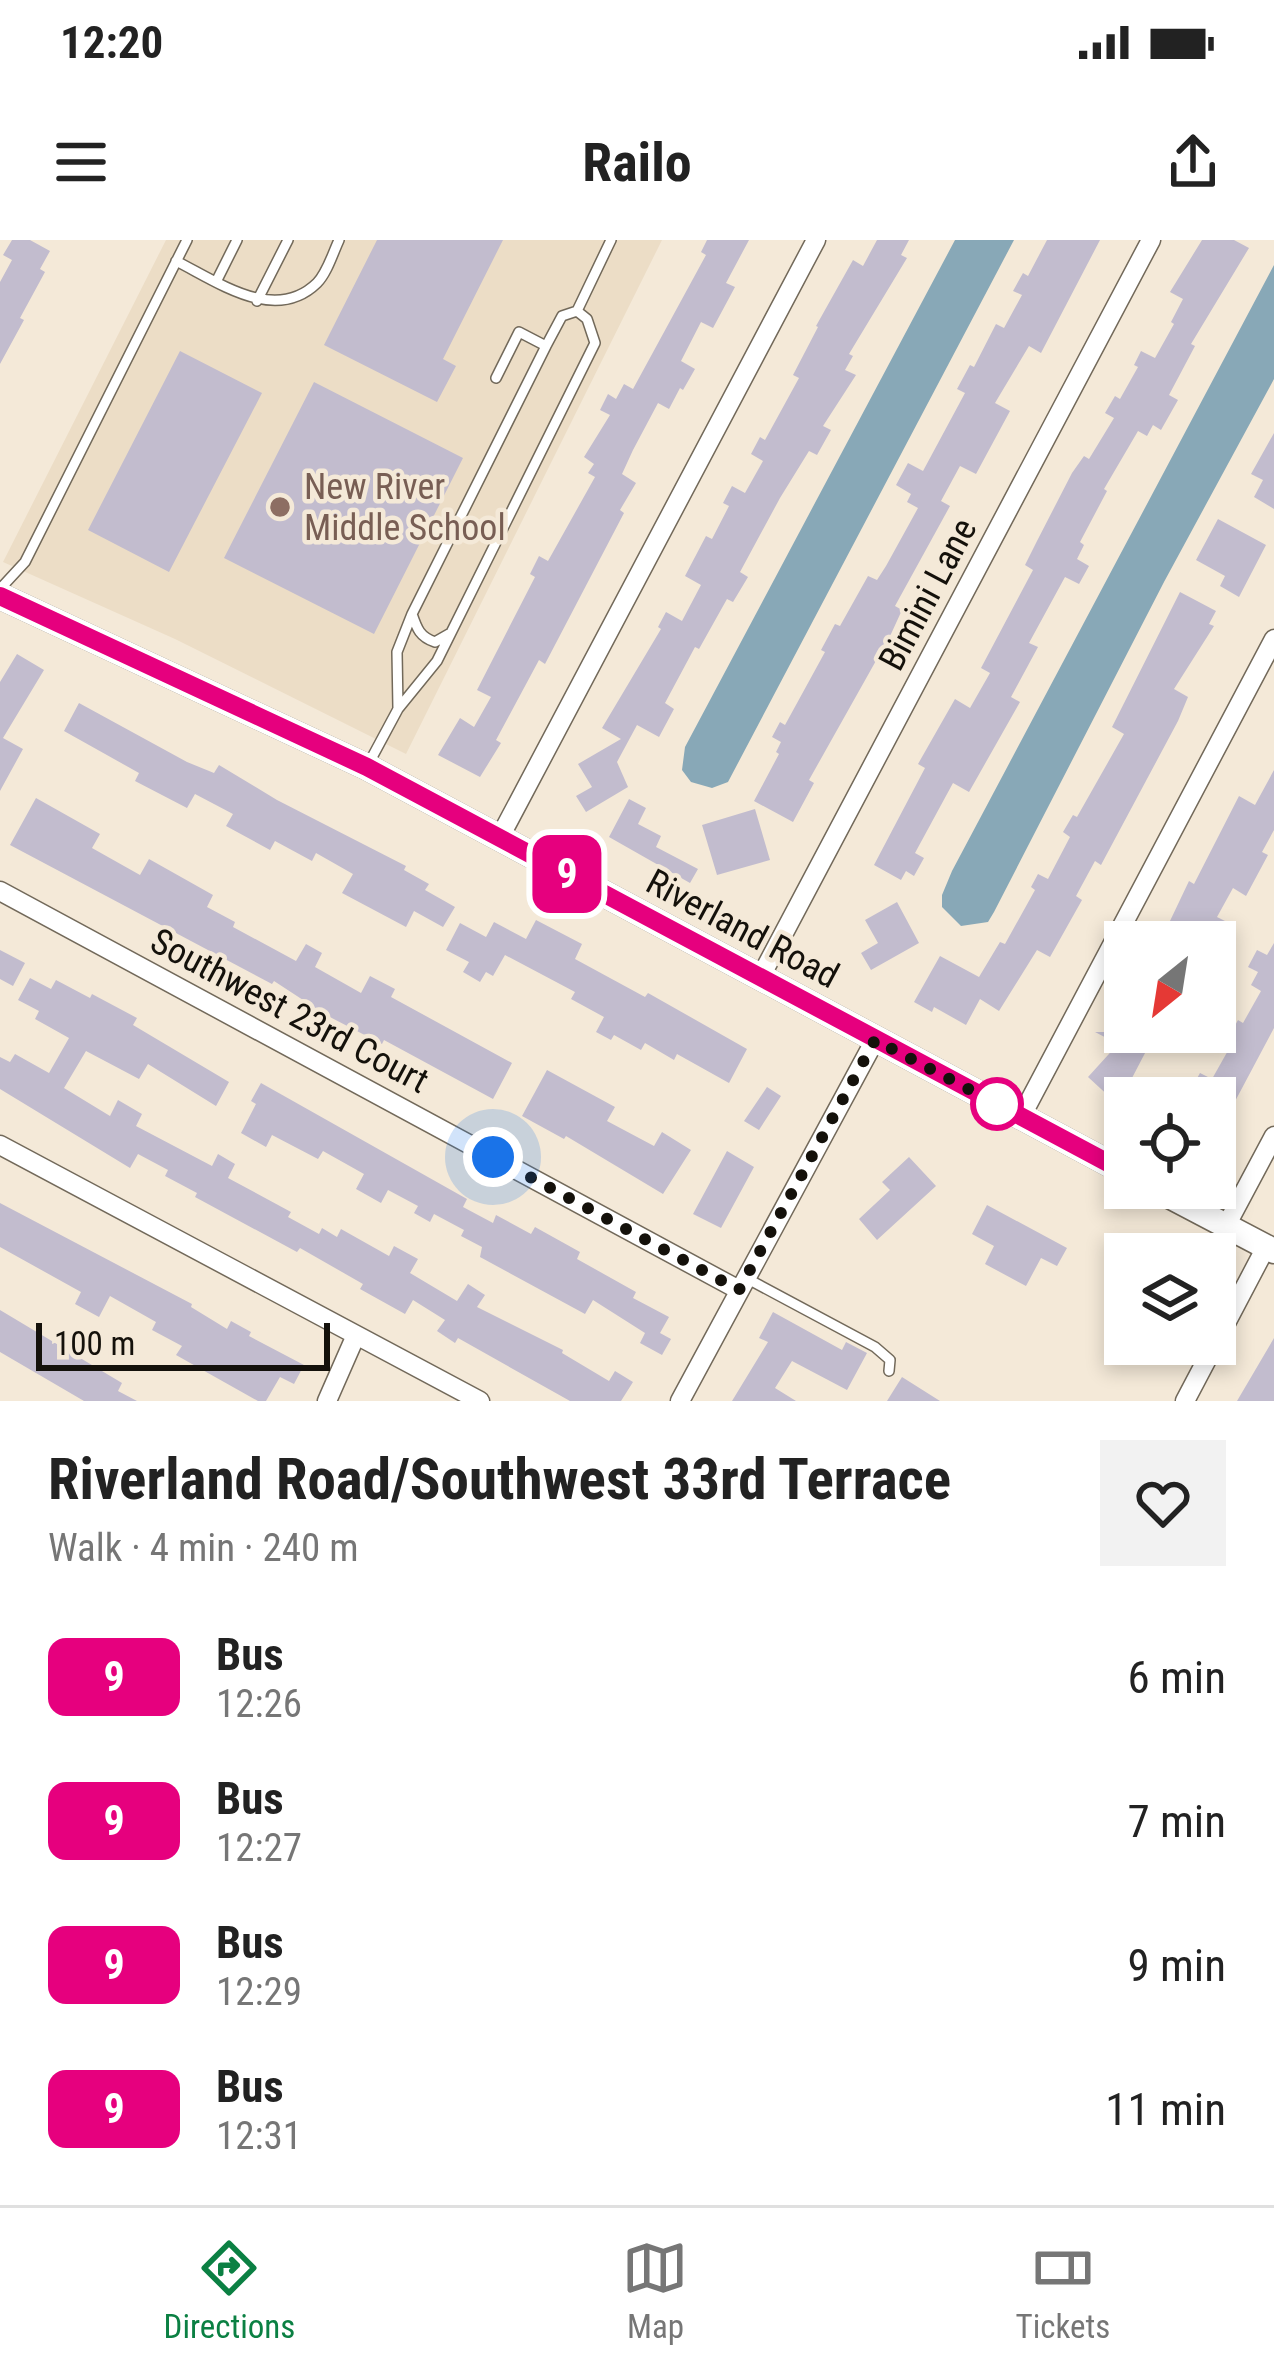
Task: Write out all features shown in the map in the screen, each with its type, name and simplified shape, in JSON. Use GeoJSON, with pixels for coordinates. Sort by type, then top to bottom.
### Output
{"type":"FeatureCollection","features":[{"type":"Feature","properties":{"kind":"street"},"geometry":{"type":"LineString","coordinates":[[500,837],[817,240]]}},
{"type":"Feature","properties":{"kind":"street","name":"Bimini Lane"},"geometry":{"type":"LineString","coordinates":[[760,978],[1151,240]]}},
{"type":"Feature","properties":{"kind":"street","name":"Riverland Road"},"geometry":{"type":"LineString","coordinates":[[0,593],[367,767],[1104,1161]]}},
{"type":"Feature","properties":{"kind":"street"},"geometry":{"type":"LineString","coordinates":[[1021,1117],[1274,639]]}},
{"type":"Feature","properties":{"kind":"street","name":"Southwest 23rd Court"},"geometry":{"type":"LineString","coordinates":[[0,891],[742,1284]]}},
{"type":"Feature","properties":{"kind":"street"},"geometry":{"type":"LineString","coordinates":[[680,1401],[875,1040]]}},
{"type":"Feature","properties":{"kind":"street"},"geometry":{"type":"LineString","coordinates":[[1226,1226],[1274,1136]]}},
{"type":"Feature","properties":{"kind":"street"},"geometry":{"type":"LineString","coordinates":[[0,1145],[479,1401]]}},
{"type":"Feature","properties":{"kind":"street"},"geometry":{"type":"LineString","coordinates":[[1194,1209],[1270,1249],[1236,1308]]}},
{"type":"Feature","properties":{"kind":"street"},"geometry":{"type":"LineString","coordinates":[[328,1401],[356,1335]]}},
{"type":"Feature","properties":{"kind":"street"},"geometry":{"type":"LineString","coordinates":[[1185,1401],[1204,1365]]}},
{"type":"Feature","properties":{"kind":"lane"},"geometry":{"type":"LineString","coordinates":[[0,593],[25,562],[187,240]]}},
{"type":"Feature","properties":{"kind":"lane"},"geometry":{"type":"LineString","coordinates":[[216,281],[237,240]]}},
{"type":"Feature","properties":{"kind":"lane"},"geometry":{"type":"LineString","coordinates":[[257,301],[287,240]]}},
{"type":"Feature","properties":{"kind":"lane"},"geometry":{"type":"LineString","coordinates":[[176,261],[257,301],[285,301],[318,282],[339,240]]}},
{"type":"Feature","properties":{"kind":"lane"},"geometry":{"type":"LineString","coordinates":[[398,709],[397,652],[412,614],[545,346],[562,316],[578,311],[610,240]]}},
{"type":"Feature","properties":{"kind":"lane"},"geometry":{"type":"LineString","coordinates":[[367,767],[398,709],[437,661],[595,343],[587,319],[578,311]]}},
{"type":"Feature","properties":{"kind":"lane"},"geometry":{"type":"LineString","coordinates":[[496,378],[519,332],[545,346]]}},
{"type":"Feature","properties":{"kind":"lane"},"geometry":{"type":"LineString","coordinates":[[412,614],[425,639],[435,642],[451,633]]}},
{"type":"Feature","properties":{"kind":"lane"},"geometry":{"type":"LineString","coordinates":[[742,1284],[875,1347],[890,1360],[889,1371]]}},
{"type":"Feature","properties":{"kind":"shaded area","name":"New River Middle School"},"geometry":{"type":"Polygon","coordinates":[[[166,240],[662,240],[406,754],[175,639],[3,562],[166,240]]]}},
{"type":"Feature","properties":{"kind":"water"},"geometry":{"type":"Polygon","coordinates":[[[955,240],[1014,240],[728,782],[712,788],[691,782],[682,770],[685,747],[955,240]]]}},
{"type":"Feature","properties":{"kind":"water"},"geometry":{"type":"Polygon","coordinates":[[[1274,265],[1274,379],[994,912],[988,922],[961,926],[942,907],[952,871],[1274,265]]]}},
{"type":"Feature","properties":{"kind":"building"},"geometry":{"type":"Polygon","coordinates":[[[12,240],[30,240],[50,251],[40,269],[45,272],[20,318],[24,320],[0,364],[0,282],[12,260],[3,255],[12,240]]]}},
{"type":"Feature","properties":{"kind":"building"},"geometry":{"type":"Polygon","coordinates":[[[377,240],[503,240],[443,359],[456,366],[437,402],[324,345],[377,240]]]}},
{"type":"Feature","properties":{"kind":"building"},"geometry":{"type":"Polygon","coordinates":[[[707,240],[749,240],[726,283],[735,287],[713,328],[701,322],[681,361],[695,369],[683,390],[680,388],[669,409],[658,403],[633,450],[622,474],[636,483],[620,510],[624,513],[545,664],[539,660],[480,777],[438,755],[460,718],[474,727],[491,697],[477,690],[535,577],[530,574],[539,556],[548,561],[595,477],[588,473],[594,464],[584,457],[610,415],[600,410],[608,394],[616,399],[624,384],[633,389],[706,255],[701,252],[707,240]]]}},
{"type":"Feature","properties":{"kind":"building"},"geometry":{"type":"Polygon","coordinates":[[[877,240],[909,240],[901,255],[907,258],[849,354],[853,356],[845,370],[856,375],[823,426],[831,430],[817,455],[809,451],[780,498],[740,572],[748,577],[733,602],[727,599],[699,649],[695,647],[665,703],[674,709],[659,737],[637,725],[617,762],[628,787],[586,812],[576,796],[592,787],[578,764],[621,739],[602,728],[661,629],[666,612],[682,621],[701,585],[685,576],[706,536],[712,539],[729,506],[723,503],[732,486],[745,493],[763,461],[751,454],[760,437],[765,440],[799,378],[793,375],[853,260],[863,266],[877,240]]]}},
{"type":"Feature","properties":{"kind":"building"},"geometry":{"type":"Polygon","coordinates":[[[1047,240],[1100,240],[1041,353],[1029,346],[995,403],[1010,411],[976,474],[960,466],[941,501],[950,506],[895,606],[902,610],[891,634],[809,780],[814,783],[793,822],[754,801],[779,754],[781,742],[772,737],[780,722],[785,725],[835,624],[840,626],[868,576],[877,580],[886,566],[918,508],[907,502],[911,494],[896,485],[908,463],[923,471],[965,393],[957,389],[996,324],[1004,328],[1022,295],[1013,291],[1023,273],[1028,276],[1047,240]]]}},
{"type":"Feature","properties":{"kind":"building"},"geometry":{"type":"Polygon","coordinates":[[[1202,240],[1234,240],[1249,248],[1191,344],[1195,346],[1169,395],[1178,400],[1161,430],[1153,425],[1147,436],[1138,431],[1104,489],[1080,542],[1084,545],[1077,559],[1089,566],[1079,584],[1065,577],[1029,643],[1038,647],[1011,697],[1020,702],[969,792],[953,783],[915,853],[924,858],[914,876],[906,871],[901,880],[874,865],[925,768],[918,764],[955,699],[970,708],[990,673],[981,668],[1033,570],[1025,565],[1072,473],[1084,456],[1089,459],[1114,418],[1105,413],[1115,396],[1120,399],[1138,367],[1134,365],[1141,351],[1155,358],[1174,324],[1183,299],[1170,292],[1202,240]]]}},
{"type":"Feature","properties":{"kind":"building"},"geometry":{"type":"Polygon","coordinates":[[[180,351],[262,393],[169,572],[88,530],[180,351]]]}},
{"type":"Feature","properties":{"kind":"building"},"geometry":{"type":"Polygon","coordinates":[[[314,382],[463,458],[374,634],[224,558],[314,382]]]}},
{"type":"Feature","properties":{"kind":"building"},"geometry":{"type":"Polygon","coordinates":[[[1274,433],[1274,509],[1254,497],[1263,480],[1251,474],[1274,433]]]}},
{"type":"Feature","properties":{"kind":"building"},"geometry":{"type":"Polygon","coordinates":[[[1218,519],[1266,545],[1239,597],[1220,586],[1225,576],[1196,560],[1218,519]]]}},
{"type":"Feature","properties":{"kind":"building"},"geometry":{"type":"Polygon","coordinates":[[[1180,592],[1216,611],[1209,624],[1214,626],[1174,689],[1188,697],[1178,721],[1101,865],[1095,861],[1076,896],[1082,900],[1050,957],[1037,950],[999,1011],[980,999],[966,1025],[914,1002],[940,956],[979,977],[1000,942],[1005,944],[1035,890],[1031,887],[1038,874],[1048,879],[1070,837],[1063,832],[1073,815],[1077,817],[1124,734],[1112,727],[1180,592]]]}},
{"type":"Feature","properties":{"kind":"building"},"geometry":{"type":"Polygon","coordinates":[[[17,654],[44,670],[3,738],[23,749],[0,791],[0,682],[17,654]]]}},
{"type":"Feature","properties":{"kind":"building"},"geometry":{"type":"Polygon","coordinates":[[[79,703],[187,762],[214,773],[219,765],[406,866],[404,870],[429,884],[425,890],[455,907],[443,927],[414,911],[406,927],[342,893],[353,874],[316,853],[312,861],[275,841],[270,850],[226,826],[233,814],[195,794],[187,808],[135,781],[139,773],[64,731],[79,703]]]}},
{"type":"Feature","properties":{"kind":"building"},"geometry":{"type":"Polygon","coordinates":[[[1274,770],[1274,830],[1262,852],[1268,855],[1246,896],[1233,888],[1217,917],[1225,921],[1170,921],[1239,796],[1255,805],[1274,770]]]}},
{"type":"Feature","properties":{"kind":"building"},"geometry":{"type":"Polygon","coordinates":[[[36,798],[100,834],[92,848],[140,875],[149,859],[213,895],[207,907],[235,922],[233,927],[296,961],[306,944],[322,953],[315,967],[361,993],[370,976],[395,989],[391,997],[512,1063],[493,1099],[10,845],[36,798]]]}},
{"type":"Feature","properties":{"kind":"building"},"geometry":{"type":"Polygon","coordinates":[[[629,799],[646,808],[638,824],[661,836],[656,847],[698,869],[690,883],[609,837],[629,799]]]}},
{"type":"Feature","properties":{"kind":"building"},"geometry":{"type":"Polygon","coordinates":[[[755,809],[770,860],[717,875],[702,825],[755,809]]]}},
{"type":"Feature","properties":{"kind":"building"},"geometry":{"type":"Polygon","coordinates":[[[897,902],[919,943],[871,970],[861,953],[878,943],[865,920],[897,902]]]}},
{"type":"Feature","properties":{"kind":"building"},"geometry":{"type":"Polygon","coordinates":[[[536,920],[582,944],[575,959],[645,997],[648,993],[747,1049],[729,1083],[677,1054],[674,1060],[645,1043],[641,1050],[614,1035],[611,1040],[596,1032],[604,1017],[571,999],[575,992],[505,955],[493,976],[486,972],[480,982],[463,972],[469,962],[446,950],[460,923],[486,937],[494,922],[526,939],[536,920]]]}},
{"type":"Feature","properties":{"kind":"building"},"geometry":{"type":"Polygon","coordinates":[[[1274,943],[1274,1028],[1236,1099],[1236,1077],[1213,1077],[1227,1053],[1236,1053],[1236,1024],[1243,1023],[1261,991],[1251,985],[1258,972],[1248,967],[1257,950],[1267,955],[1274,943]]]}},
{"type":"Feature","properties":{"kind":"building"},"geometry":{"type":"Polygon","coordinates":[[[0,950],[25,963],[13,986],[0,979],[0,950]]]}},
{"type":"Feature","properties":{"kind":"building"},"geometry":{"type":"Polygon","coordinates":[[[30,978],[51,989],[56,980],[90,998],[92,994],[137,1018],[133,1025],[229,1082],[216,1106],[148,1064],[139,1079],[86,1051],[64,1088],[110,1116],[118,1100],[142,1114],[136,1126],[212,1166],[218,1154],[235,1164],[228,1178],[291,1212],[288,1217],[319,1234],[322,1228],[337,1237],[341,1229],[389,1256],[394,1246],[418,1259],[410,1273],[457,1301],[468,1284],[485,1295],[477,1307],[563,1350],[609,1381],[615,1371],[633,1382],[621,1401],[570,1401],[458,1338],[455,1343],[437,1331],[445,1320],[413,1300],[405,1314],[300,1248],[297,1252],[195,1197],[197,1193],[165,1176],[168,1170],[138,1154],[130,1168],[0,1089],[0,1057],[10,1062],[15,1054],[49,1073],[69,1038],[35,1019],[39,1011],[18,1000],[30,978]]]}},
{"type":"Feature","properties":{"kind":"building"},"geometry":{"type":"Polygon","coordinates":[[[1110,1053],[1145,1053],[1133,1077],[1104,1077],[1104,1092],[1088,1077],[1110,1053]]]}},
{"type":"Feature","properties":{"kind":"building"},"geometry":{"type":"Polygon","coordinates":[[[547,1070],[615,1107],[607,1121],[654,1146],[662,1132],[691,1150],[663,1194],[566,1136],[522,1116],[547,1070]]]}},
{"type":"Feature","properties":{"kind":"building"},"geometry":{"type":"Polygon","coordinates":[[[261,1083],[467,1199],[463,1207],[493,1223],[496,1215],[531,1234],[535,1227],[580,1252],[577,1259],[669,1317],[660,1333],[671,1339],[662,1355],[640,1343],[645,1333],[593,1300],[585,1314],[480,1257],[482,1247],[461,1236],[464,1230],[434,1214],[430,1222],[414,1213],[418,1206],[388,1190],[381,1203],[356,1189],[364,1174],[323,1151],[318,1159],[272,1135],[266,1147],[241,1133],[261,1083]]]}},
{"type":"Feature","properties":{"kind":"building"},"geometry":{"type":"Polygon","coordinates":[[[767,1087],[781,1096],[759,1130],[744,1121],[767,1087]]]}},
{"type":"Feature","properties":{"kind":"building"},"geometry":{"type":"Polygon","coordinates":[[[727,1151],[754,1167],[721,1228],[693,1214],[727,1151]]]}},
{"type":"Feature","properties":{"kind":"building"},"geometry":{"type":"Polygon","coordinates":[[[909,1157],[936,1186],[877,1240],[859,1219],[890,1190],[882,1182],[909,1157]]]}},
{"type":"Feature","properties":{"kind":"building"},"geometry":{"type":"Polygon","coordinates":[[[0,1203],[192,1304],[227,1329],[231,1321],[251,1332],[249,1336],[304,1365],[294,1384],[280,1377],[266,1401],[258,1401],[176,1355],[182,1346],[152,1330],[156,1322],[110,1296],[99,1317],[75,1304],[81,1292],[0,1247],[0,1203]]]}},
{"type":"Feature","properties":{"kind":"building"},"geometry":{"type":"Polygon","coordinates":[[[987,1205],[1067,1248],[1057,1266],[1041,1258],[1026,1286],[985,1264],[994,1246],[972,1234],[987,1205]]]}},
{"type":"Feature","properties":{"kind":"building"},"geometry":{"type":"Polygon","coordinates":[[[0,1310],[122,1383],[118,1391],[137,1401],[84,1401],[0,1352],[0,1310]]]}},
{"type":"Feature","properties":{"kind":"building"},"geometry":{"type":"Polygon","coordinates":[[[773,1312],[842,1350],[846,1342],[867,1353],[847,1390],[792,1361],[775,1388],[796,1401],[732,1401],[768,1342],[759,1338],[773,1312]]]}},
{"type":"Feature","properties":{"kind":"building"},"geometry":{"type":"Polygon","coordinates":[[[1274,1338],[1274,1401],[1237,1401],[1274,1338]]]}},
{"type":"Feature","properties":{"kind":"building"},"geometry":{"type":"Polygon","coordinates":[[[902,1377],[940,1401],[887,1401],[902,1377]]]}},
{"type":"Feature","properties":{"kind":"bus line","name":"9"},"geometry":{"type":"LineString","coordinates":[[0,596],[367,767],[1104,1161]]}},
{"type":"Feature","properties":{"kind":"place","name":"New River Middle School"},"geometry":{"type":"Point","coordinates":[280,507]}},
{"type":"Feature","properties":{"kind":"route"},"geometry":{"type":"LineString","coordinates":[[493,1157],[739,1290],[875,1040],[1001,1106],[997,1104]]}}]}
